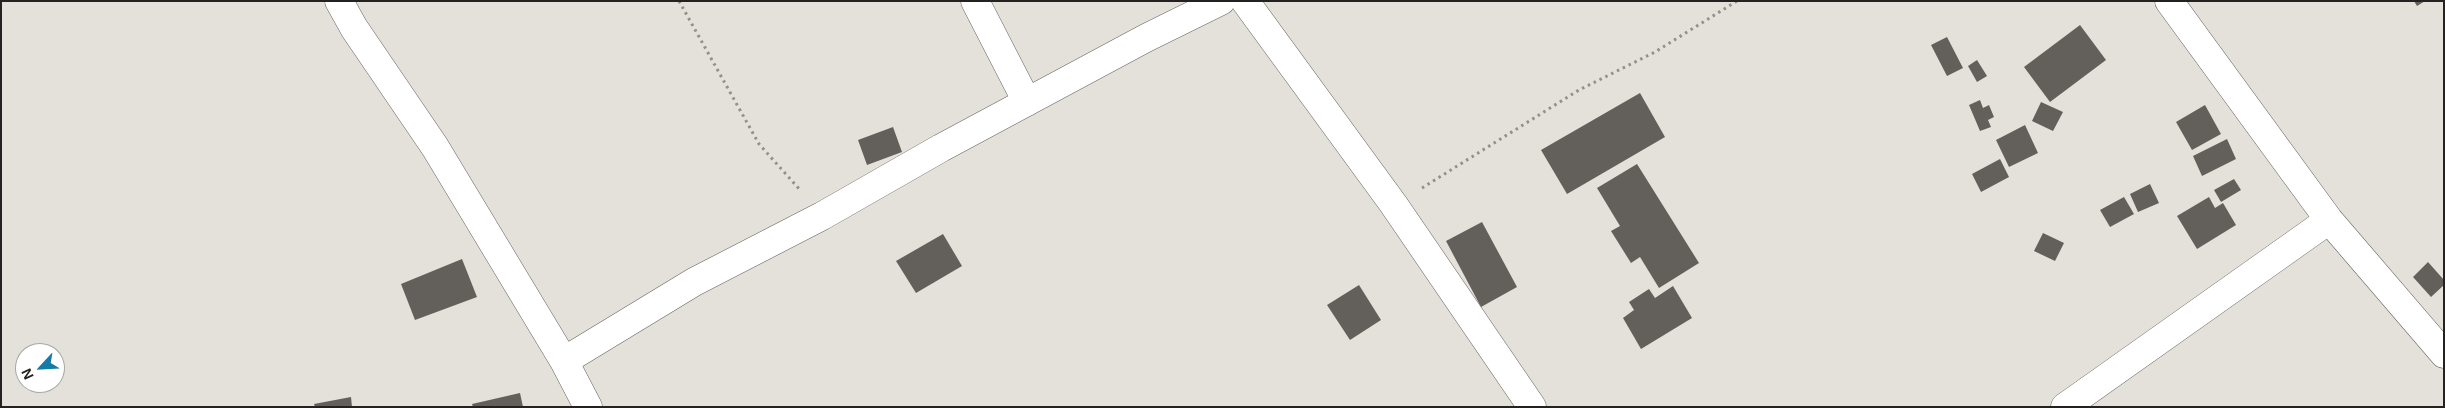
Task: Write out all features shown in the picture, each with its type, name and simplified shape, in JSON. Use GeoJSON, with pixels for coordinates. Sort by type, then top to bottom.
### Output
{"type":"FeatureCollection","features":[{"type":"Feature","properties":{"kind":"street"},"geometry":{"type":"LineString","coordinates":[[340,1],[354,28],[435,147],[564,361],[588,407]]}},
{"type":"Feature","properties":{"kind":"street"},"geometry":{"type":"LineString","coordinates":[[975,1],[1027,102]]}},
{"type":"Feature","properties":{"kind":"street"},"geometry":{"type":"LineString","coordinates":[[564,361],[694,282],[822,216],[1146,38],[1222,1]]}},
{"type":"Feature","properties":{"kind":"street"},"geometry":{"type":"LineString","coordinates":[[1245,1],[1394,205],[1532,407]]}},
{"type":"Feature","properties":{"kind":"street"},"geometry":{"type":"LineString","coordinates":[[2169,1],[2329,220],[2444,354]]}},
{"type":"Feature","properties":{"kind":"street"},"geometry":{"type":"LineString","coordinates":[[2065,407],[2329,220]]}},
{"type":"Feature","properties":{"kind":"path"},"geometry":{"type":"LineString","coordinates":[[679,1],[759,144],[822,216]]}},
{"type":"Feature","properties":{"kind":"path"},"geometry":{"type":"LineString","coordinates":[[1394,205],[1579,90],[1656,52],[1737,1]]}},
{"type":"Feature","properties":{"kind":"building"},"geometry":{"type":"Polygon","coordinates":[[[2414,1],[2425,1],[2417,6],[2414,1]]]}},
{"type":"Feature","properties":{"kind":"building"},"geometry":{"type":"Polygon","coordinates":[[[2080,25],[2106,60],[2050,102],[2024,67],[2080,25]]]}},
{"type":"Feature","properties":{"kind":"building"},"geometry":{"type":"Polygon","coordinates":[[[1947,37],[1963,68],[1947,76],[1931,45],[1947,37]]]}},
{"type":"Feature","properties":{"kind":"building"},"geometry":{"type":"Polygon","coordinates":[[[1977,60],[1987,76],[1977,82],[1968,66],[1977,60]]]}},
{"type":"Feature","properties":{"kind":"building"},"geometry":{"type":"Polygon","coordinates":[[[1640,93],[1665,137],[1567,194],[1541,150],[1640,93]]]}},
{"type":"Feature","properties":{"kind":"building"},"geometry":{"type":"Polygon","coordinates":[[[1980,100],[1983,108],[1989,105],[1994,117],[1988,120],[1991,127],[1980,131],[1969,105],[1980,100]]]}},
{"type":"Feature","properties":{"kind":"building"},"geometry":{"type":"Polygon","coordinates":[[[2041,102],[2063,112],[2053,131],[2032,121],[2041,102]]]}},
{"type":"Feature","properties":{"kind":"building"},"geometry":{"type":"Polygon","coordinates":[[[2205,105],[2221,134],[2192,150],[2176,122],[2205,105]]]}},
{"type":"Feature","properties":{"kind":"building"},"geometry":{"type":"Polygon","coordinates":[[[2025,125],[2038,153],[2009,167],[1996,140],[2025,125]]]}},
{"type":"Feature","properties":{"kind":"building"},"geometry":{"type":"Polygon","coordinates":[[[893,127],[902,152],[867,165],[858,140],[893,127]]]}},
{"type":"Feature","properties":{"kind":"building"},"geometry":{"type":"Polygon","coordinates":[[[2227,139],[2236,159],[2202,176],[2193,156],[2227,139]]]}},
{"type":"Feature","properties":{"kind":"building"},"geometry":{"type":"Polygon","coordinates":[[[2000,159],[2009,177],[1981,192],[1972,174],[2000,159]]]}},
{"type":"Feature","properties":{"kind":"building"},"geometry":{"type":"Polygon","coordinates":[[[1637,164],[1699,263],[1659,288],[1640,257],[1631,263],[1611,231],[1620,226],[1597,188],[1637,164]]]}},
{"type":"Feature","properties":{"kind":"building"},"geometry":{"type":"Polygon","coordinates":[[[2234,179],[2241,190],[2221,202],[2214,190],[2234,179]]]}},
{"type":"Feature","properties":{"kind":"building"},"geometry":{"type":"Polygon","coordinates":[[[2150,184],[2159,203],[2138,212],[2130,194],[2150,184]]]}},
{"type":"Feature","properties":{"kind":"building"},"geometry":{"type":"Polygon","coordinates":[[[2124,197],[2134,214],[2110,227],[2100,210],[2124,197]]]}},
{"type":"Feature","properties":{"kind":"building"},"geometry":{"type":"Polygon","coordinates":[[[2209,197],[2215,208],[2223,203],[2236,225],[2197,249],[2177,216],[2209,197]]]}},
{"type":"Feature","properties":{"kind":"building"},"geometry":{"type":"Polygon","coordinates":[[[1482,222],[1517,287],[1481,307],[1446,241],[1482,222]]]}},
{"type":"Feature","properties":{"kind":"building"},"geometry":{"type":"Polygon","coordinates":[[[2043,233],[2064,243],[2055,261],[2034,251],[2043,233]]]}},
{"type":"Feature","properties":{"kind":"building"},"geometry":{"type":"Polygon","coordinates":[[[943,234],[962,266],[916,293],[896,261],[943,234]]]}},
{"type":"Feature","properties":{"kind":"building"},"geometry":{"type":"Polygon","coordinates":[[[462,259],[477,297],[415,320],[401,284],[462,259]]]}},
{"type":"Feature","properties":{"kind":"building"},"geometry":{"type":"Polygon","coordinates":[[[2428,262],[2444,280],[2444,285],[2431,297],[2413,277],[2428,262]]]}},
{"type":"Feature","properties":{"kind":"building"},"geometry":{"type":"Polygon","coordinates":[[[1359,285],[1381,320],[1350,340],[1327,305],[1359,285]]]}},
{"type":"Feature","properties":{"kind":"building"},"geometry":{"type":"Polygon","coordinates":[[[1673,286],[1692,318],[1641,349],[1623,318],[1634,310],[1629,302],[1649,289],[1655,298],[1673,286]]]}},
{"type":"Feature","properties":{"kind":"building"},"geometry":{"type":"Polygon","coordinates":[[[520,393],[523,407],[473,407],[472,404],[520,393]]]}},
{"type":"Feature","properties":{"kind":"building"},"geometry":{"type":"Polygon","coordinates":[[[351,397],[352,407],[315,407],[314,404],[351,397]]]}}]}
